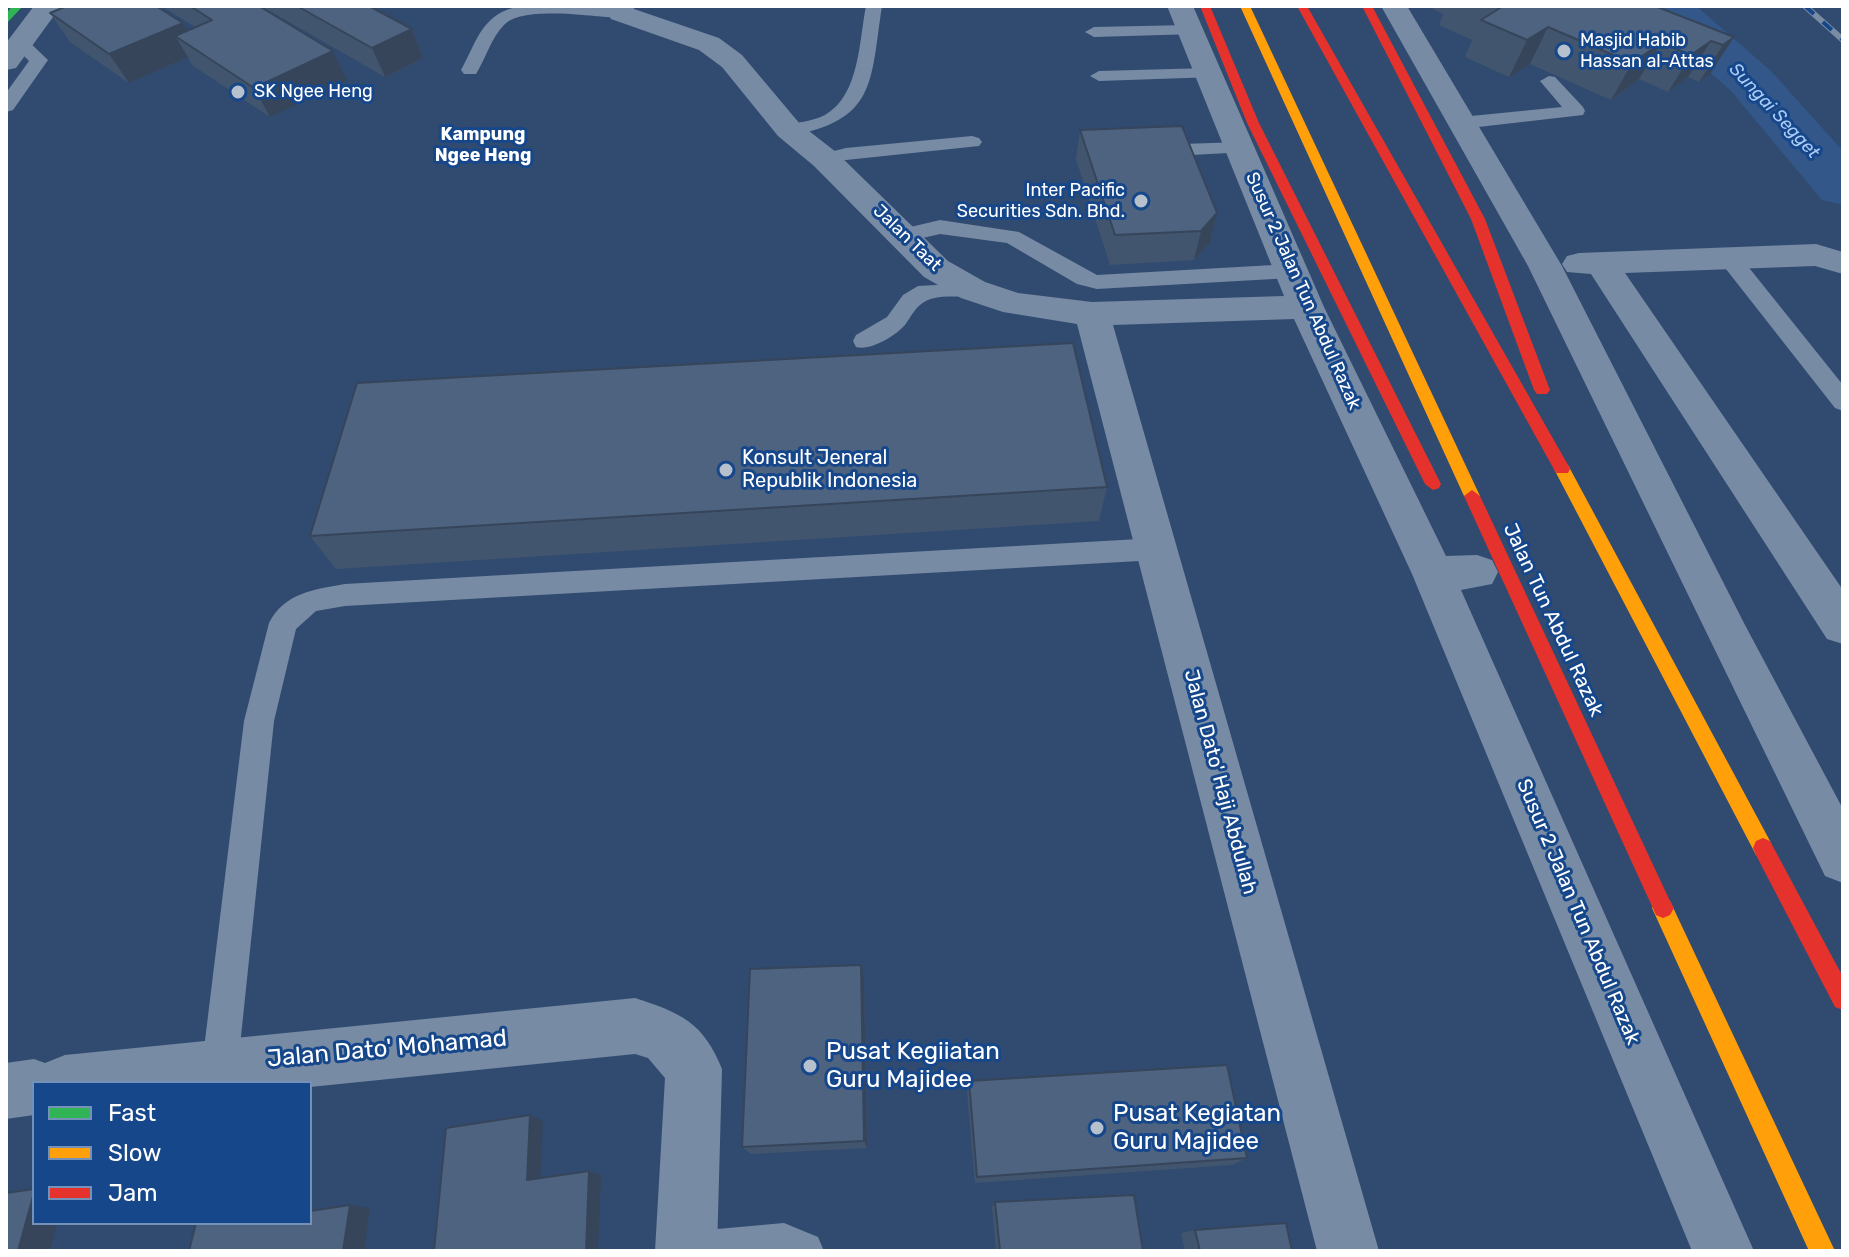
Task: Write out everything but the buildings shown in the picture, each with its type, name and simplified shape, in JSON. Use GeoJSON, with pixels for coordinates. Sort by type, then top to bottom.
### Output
{"type":"FeatureCollection","features":[{"type":"Feature","properties":{"kind":"main road"},"geometry":{"type":"LineString","coordinates":[[11,42],[18,6]]}},
{"type":"Feature","properties":{"kind":"main road","name":"Jalan Tun Abdul Razak"},"geometry":{"type":"LineString","coordinates":[[1245,6],[1822,1251]]}},
{"type":"Feature","properties":{"kind":"main road"},"geometry":{"type":"LineString","coordinates":[[1302,6],[1590,519],[1843,999]]}},
{"type":"Feature","properties":{"kind":"main road"},"geometry":{"type":"LineString","coordinates":[[1367,6],[1478,219],[1590,519]]}},
{"type":"Feature","properties":{"kind":"main road"},"geometry":{"type":"LineString","coordinates":[[1192,14],[1253,123],[1441,500]]}},
{"type":"Feature","properties":{"kind":"main road"},"geometry":{"type":"LineString","coordinates":[[1472,575],[1540,644]]}},
{"type":"Feature","properties":{"kind":"street"},"geometry":{"type":"LineString","coordinates":[[11,42],[48,6]]}},
{"type":"Feature","properties":{"kind":"street"},"geometry":{"type":"LineString","coordinates":[[1394,6],[1545,266],[1729,638],[1843,859]]}},
{"type":"Feature","properties":{"kind":"street","name":"Jalan Taat"},"geometry":{"type":"LineString","coordinates":[[621,10],[709,44],[732,61],[789,130],[825,159],[936,269],[973,290],[1015,304],[1092,314],[1299,289]]}},
{"type":"Feature","properties":{"kind":"street","name":"Susur 2 Jalan Tun Abdul Razak"},"geometry":{"type":"LineString","coordinates":[[1192,14],[1209,73],[1299,289],[1472,575],[1723,1251]]}},
{"type":"Feature","properties":{"kind":"street"},"geometry":{"type":"LineString","coordinates":[[1545,266],[1816,255],[1843,263]]}},
{"type":"Feature","properties":{"kind":"street"},"geometry":{"type":"LineString","coordinates":[[1601,264],[1843,626]]}},
{"type":"Feature","properties":{"kind":"street","name":"Jalan Dato' Haji Abdullah"},"geometry":{"type":"LineString","coordinates":[[1092,314],[1348,1251]]}},
{"type":"Feature","properties":{"kind":"street"},"geometry":{"type":"LineString","coordinates":[[1573,323],[1641,324]]}},
{"type":"Feature","properties":{"kind":"street","name":"Jalan Dato' Mohamad"},"geometry":{"type":"LineString","coordinates":[[82,1081],[635,1026],[666,1036],[694,1069],[686,1251]]}},
{"type":"Feature","properties":{"kind":"street"},"geometry":{"type":"LineString","coordinates":[[6,1091],[32,1087]]}},
{"type":"Feature","properties":{"kind":"lane"},"geometry":{"type":"LineString","coordinates":[[789,130],[823,123],[838,115],[856,94],[874,6]]}},
{"type":"Feature","properties":{"kind":"lane","name":"Jalan Taat"},"geometry":{"type":"LineString","coordinates":[[470,70],[498,21],[508,13],[621,10]]}},
{"type":"Feature","properties":{"kind":"lane"},"geometry":{"type":"LineString","coordinates":[[1094,32],[1192,14]]}},
{"type":"Feature","properties":{"kind":"lane"},"geometry":{"type":"LineString","coordinates":[[6,106],[39,60],[11,42]]}},
{"type":"Feature","properties":{"kind":"lane"},"geometry":{"type":"LineString","coordinates":[[1099,76],[1209,73]]}},
{"type":"Feature","properties":{"kind":"lane"},"geometry":{"type":"LineString","coordinates":[[1461,123],[1576,111],[1549,81]]}},
{"type":"Feature","properties":{"kind":"lane"},"geometry":{"type":"LineString","coordinates":[[825,159],[846,154],[972,142]]}},
{"type":"Feature","properties":{"kind":"lane"},"geometry":{"type":"LineString","coordinates":[[1129,152],[1240,148]]}},
{"type":"Feature","properties":{"kind":"lane"},"geometry":{"type":"LineString","coordinates":[[905,235],[940,227],[1012,237],[1085,279],[1097,282],[1299,289]]}},
{"type":"Feature","properties":{"kind":"lane"},"geometry":{"type":"LineString","coordinates":[[1730,259],[1843,402]]}},
{"type":"Feature","properties":{"kind":"lane"},"geometry":{"type":"LineString","coordinates":[[864,341],[895,322],[911,300],[926,291],[973,290]]}},
{"type":"Feature","properties":{"kind":"lane"},"geometry":{"type":"LineString","coordinates":[[220,1065],[259,721],[283,623],[309,601],[361,594],[1157,549]]}},
{"type":"Feature","properties":{"kind":"lane"},"geometry":{"type":"LineString","coordinates":[[695,1251],[784,1242],[804,1251]]}},
{"type":"Feature","properties":{"kind":"waterway","name":"Sungai Segget"},"geometry":{"type":"LineString","coordinates":[[1666,6],[1751,81],[1843,187]]}},
{"type":"Feature","properties":{"kind":"railway"},"geometry":{"type":"LineString","coordinates":[[1805,6],[1843,40]]}},
{"type":"Feature","properties":{"kind":"traffic: fast"},"geometry":{"type":"LineString","coordinates":[[6,21],[18,6]]}},
{"type":"Feature","properties":{"kind":"traffic: slow"},"geometry":{"type":"LineString","coordinates":[[1245,6],[1472,496]]}},
{"type":"Feature","properties":{"kind":"traffic: slow"},"geometry":{"type":"LineString","coordinates":[[1562,469],[1763,848]]}},
{"type":"Feature","properties":{"kind":"traffic: slow"},"geometry":{"type":"LineString","coordinates":[[1663,908],[1822,1251]]}},
{"type":"Feature","properties":{"kind":"traffic: jam"},"geometry":{"type":"LineString","coordinates":[[1205,6],[1253,123],[1433,484]]}},
{"type":"Feature","properties":{"kind":"traffic: jam"},"geometry":{"type":"LineString","coordinates":[[1302,6],[1562,469]]}},
{"type":"Feature","properties":{"kind":"traffic: jam"},"geometry":{"type":"LineString","coordinates":[[1367,6],[1478,219],[1542,390]]}},
{"type":"Feature","properties":{"kind":"traffic: jam"},"geometry":{"type":"LineString","coordinates":[[1472,496],[1663,908]]}},
{"type":"Feature","properties":{"kind":"traffic: jam"},"geometry":{"type":"LineString","coordinates":[[1763,848],[1843,999]]}},
{"type":"Feature","properties":{"kind":"place","name":"Masjid Habib Hassan al-Attas"},"geometry":{"type":"Point","coordinates":[1564,51]}},
{"type":"Feature","properties":{"kind":"place","name":"SK Ngee Heng"},"geometry":{"type":"Point","coordinates":[238,92]}},
{"type":"Feature","properties":{"kind":"place","name":"Inter Pacific Securities Sdn. Bhd."},"geometry":{"type":"Point","coordinates":[1141,201]}},
{"type":"Feature","properties":{"kind":"place","name":"Konsult Jeneral Republik Indonesia"},"geometry":{"type":"Point","coordinates":[726,470]}},
{"type":"Feature","properties":{"kind":"place","name":"Pusat Kegiiatan Guru Majidee"},"geometry":{"type":"Point","coordinates":[810,1066]}},
{"type":"Feature","properties":{"kind":"place","name":"Pusat Kegiatan Guru Majidee"},"geometry":{"type":"Point","coordinates":[1097,1128]}},
{"type":"Feature","properties":{"kind":"district","name":"Kampung Ngee Heng"},"geometry":{"type":"Point","coordinates":[483,145]}}]}
